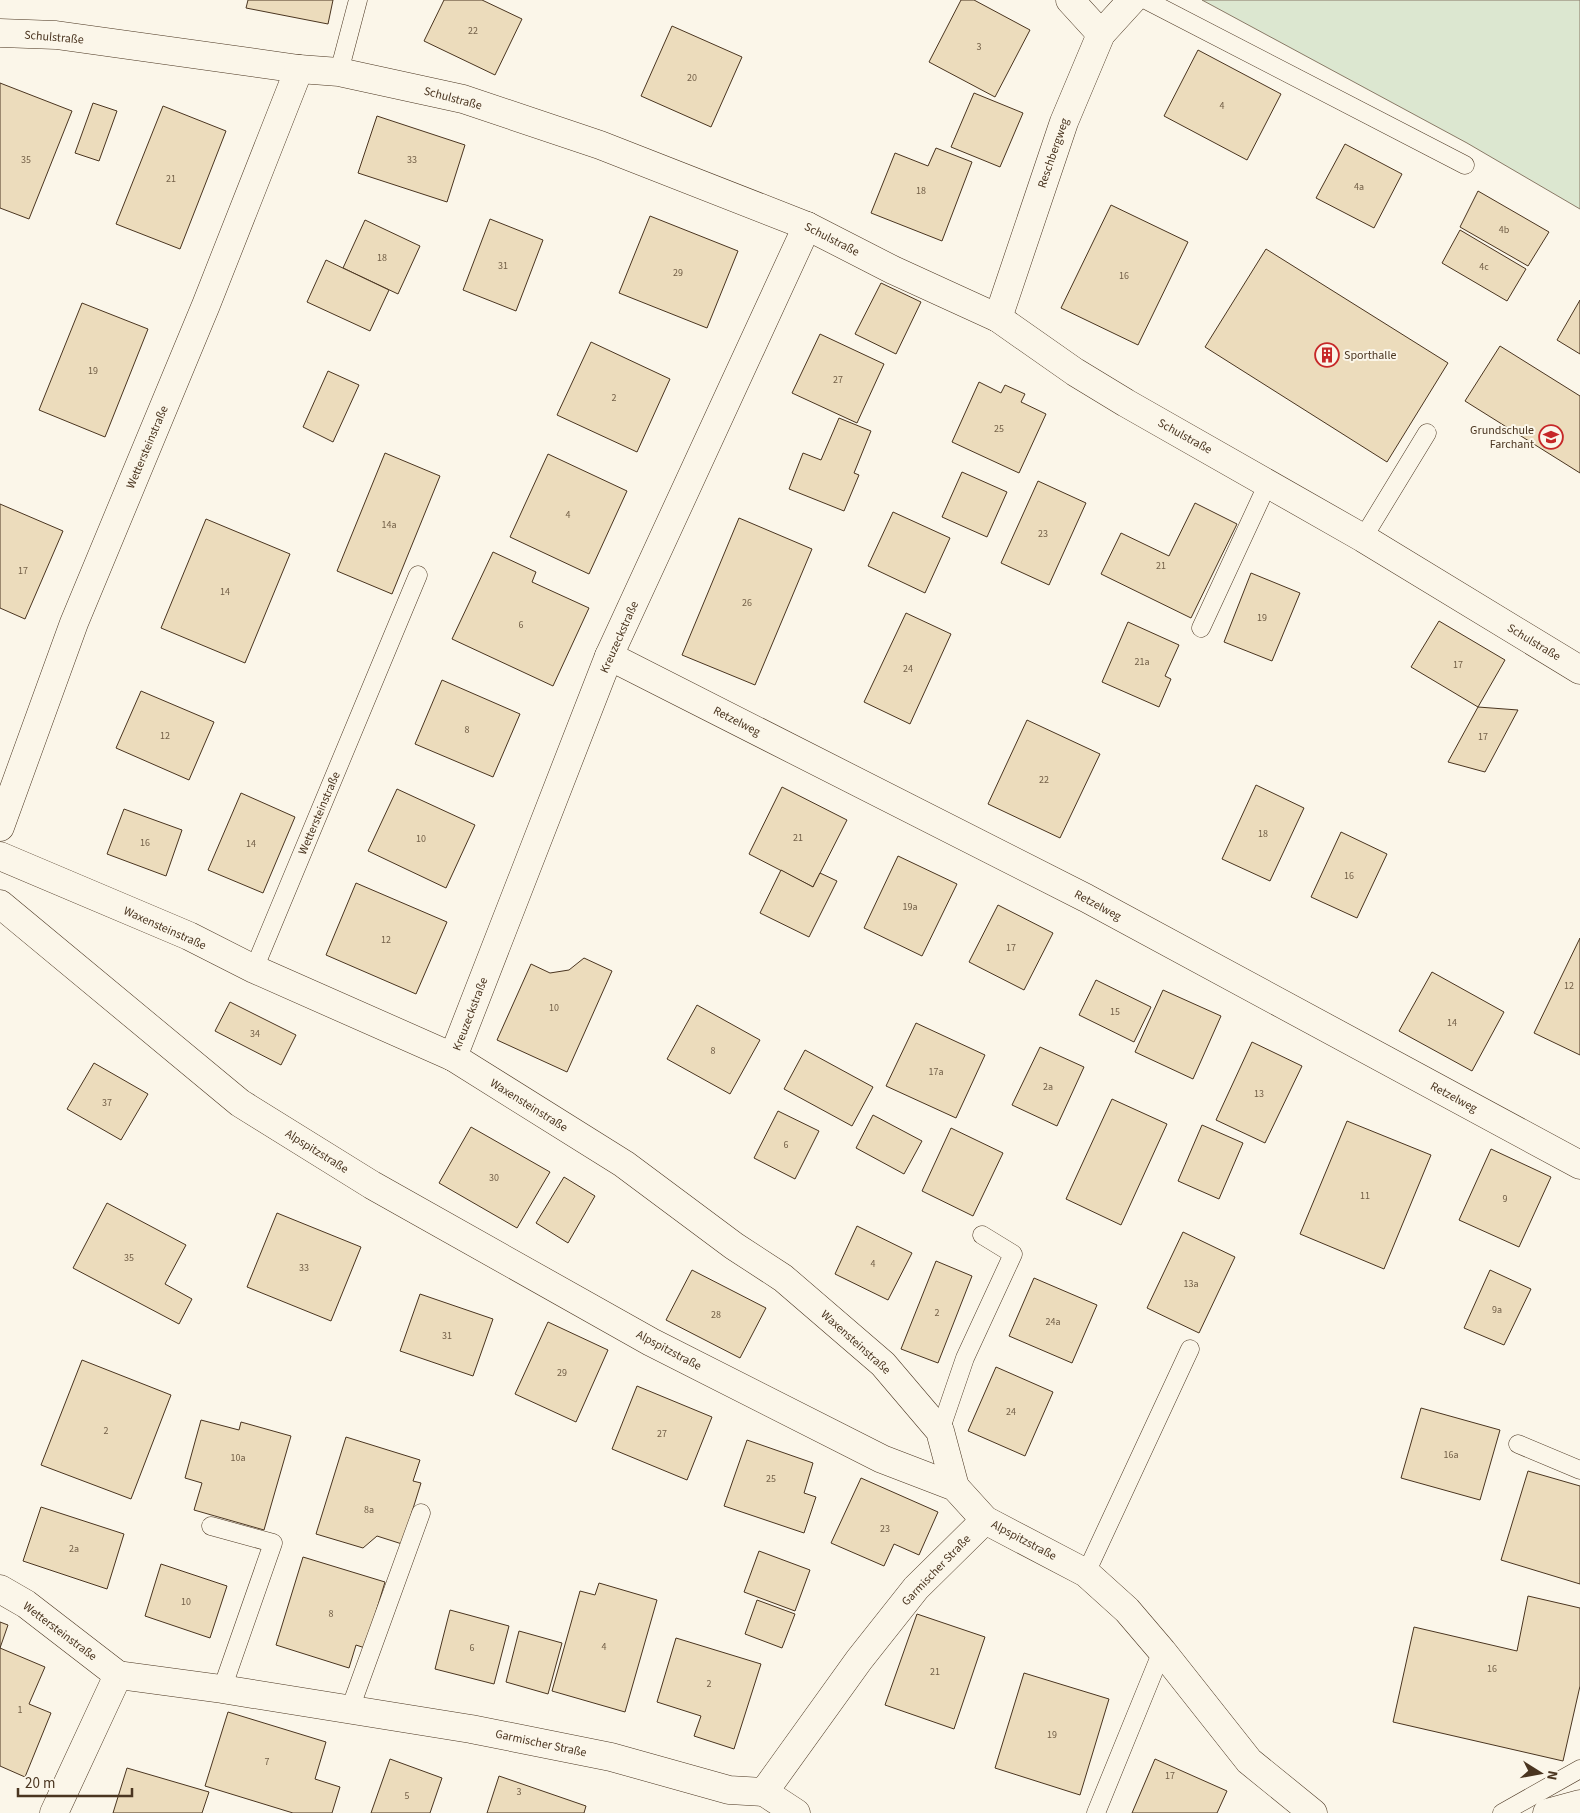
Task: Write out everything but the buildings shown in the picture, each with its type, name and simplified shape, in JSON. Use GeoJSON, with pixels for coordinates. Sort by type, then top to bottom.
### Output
{"type":"FeatureCollection","features":[{"type":"Feature","properties":{"kind":"street"},"geometry":{"type":"LineString","coordinates":[[1070,0],[1101,34]]}},
{"type":"Feature","properties":{"kind":"street","name":"Reschbergweg"},"geometry":{"type":"LineString","coordinates":[[998,318],[1064,122],[1101,34],[1132,0]]}},
{"type":"Feature","properties":{"kind":"street","name":"Schulstraße"},"geometry":{"type":"LineString","coordinates":[[0,33],[56,35],[299,69],[339,72],[463,99],[600,145],[807,226],[892,270],[998,318],[1075,372],[1117,398],[1363,538],[1580,670]]}},
{"type":"Feature","properties":{"kind":"street","name":"Wettersteinstraße"},"geometry":{"type":"LineString","coordinates":[[0,827],[74,623],[206,305],[299,69]]}},
{"type":"Feature","properties":{"kind":"street","name":"Kreuzeckstraße"},"geometry":{"type":"LineString","coordinates":[[453,1058],[609,656],[807,226]]}},
{"type":"Feature","properties":{"kind":"street","name":"Retzelweg"},"geometry":{"type":"LineString","coordinates":[[609,656],[1095,903],[1580,1165]]}},
{"type":"Feature","properties":{"kind":"street","name":"Waxensteinstraße"},"geometry":{"type":"LineString","coordinates":[[0,856],[189,936],[254,969],[453,1058],[624,1164],[734,1246],[783,1278],[883,1364],[940,1431],[955,1487]]}},
{"type":"Feature","properties":{"kind":"street","name":"Alpspitzstraße"},"geometry":{"type":"LineString","coordinates":[[0,904],[240,1103],[372,1185],[651,1342],[882,1459],[955,1487],[985,1520],[1086,1573],[1127,1610],[1249,1761],[1310,1812]]}},
{"type":"Feature","properties":{"kind":"street","name":"Garmischer Straße"},"geometry":{"type":"LineString","coordinates":[[118,1675],[222,1689],[471,1728],[610,1757],[729,1790],[764,1792],[859,1660],[916,1588],[985,1520]]}},
{"type":"Feature","properties":{"kind":"street","name":"Wettersteinstraße"},"geometry":{"type":"LineString","coordinates":[[0,1589],[26,1604],[118,1675]]}},
{"type":"Feature","properties":{"kind":"street"},"geometry":{"type":"LineString","coordinates":[[54,1813],[118,1675]]}},
{"type":"Feature","properties":{"kind":"street"},"geometry":{"type":"LineString","coordinates":[[764,1792],[796,1813]]}},
{"type":"Feature","properties":{"kind":"street"},"geometry":{"type":"LineString","coordinates":[[1547,1813],[1580,1804]]}},
{"type":"Feature","properties":{"kind":"lane"},"geometry":{"type":"LineString","coordinates":[[339,72],[358,0]]}},
{"type":"Feature","properties":{"kind":"lane"},"geometry":{"type":"LineString","coordinates":[[1146,0],[1465,165]]}},
{"type":"Feature","properties":{"kind":"lane"},"geometry":{"type":"LineString","coordinates":[[1363,538],[1427,432]]}},
{"type":"Feature","properties":{"kind":"lane"},"geometry":{"type":"LineString","coordinates":[[1201,628],[1268,483]]}},
{"type":"Feature","properties":{"kind":"lane","name":"Wettersteinstraße"},"geometry":{"type":"LineString","coordinates":[[254,969],[418,575]]}},
{"type":"Feature","properties":{"kind":"lane"},"geometry":{"type":"LineString","coordinates":[[940,1431],[965,1358],[1013,1254],[982,1235]]}},
{"type":"Feature","properties":{"kind":"lane"},"geometry":{"type":"LineString","coordinates":[[1086,1573],[1190,1349]]}},
{"type":"Feature","properties":{"kind":"lane"},"geometry":{"type":"LineString","coordinates":[[1518,1444],[1580,1470]]}},
{"type":"Feature","properties":{"kind":"lane"},"geometry":{"type":"LineString","coordinates":[[350,1709],[421,1513]]}},
{"type":"Feature","properties":{"kind":"lane"},"geometry":{"type":"LineString","coordinates":[[211,1526],[273,1543],[222,1689]]}},
{"type":"Feature","properties":{"kind":"lane"},"geometry":{"type":"LineString","coordinates":[[1096,1813],[1162,1651]]}},
{"type":"Feature","properties":{"kind":"lane"},"geometry":{"type":"LineString","coordinates":[[1502,1813],[1580,1769]]}},
{"type":"Feature","properties":{"kind":"green space"},"geometry":{"type":"Polygon","coordinates":[[[1202,0],[1580,0],[1580,209],[1467,143],[1202,0]]]}},
{"type":"Feature","properties":{"kind":"place","name":"Sporthalle"},"geometry":{"type":"Point","coordinates":[1327,355]}},
{"type":"Feature","properties":{"kind":"place","name":"Grundschule Farchant"},"geometry":{"type":"Point","coordinates":[1551,437]}}]}
